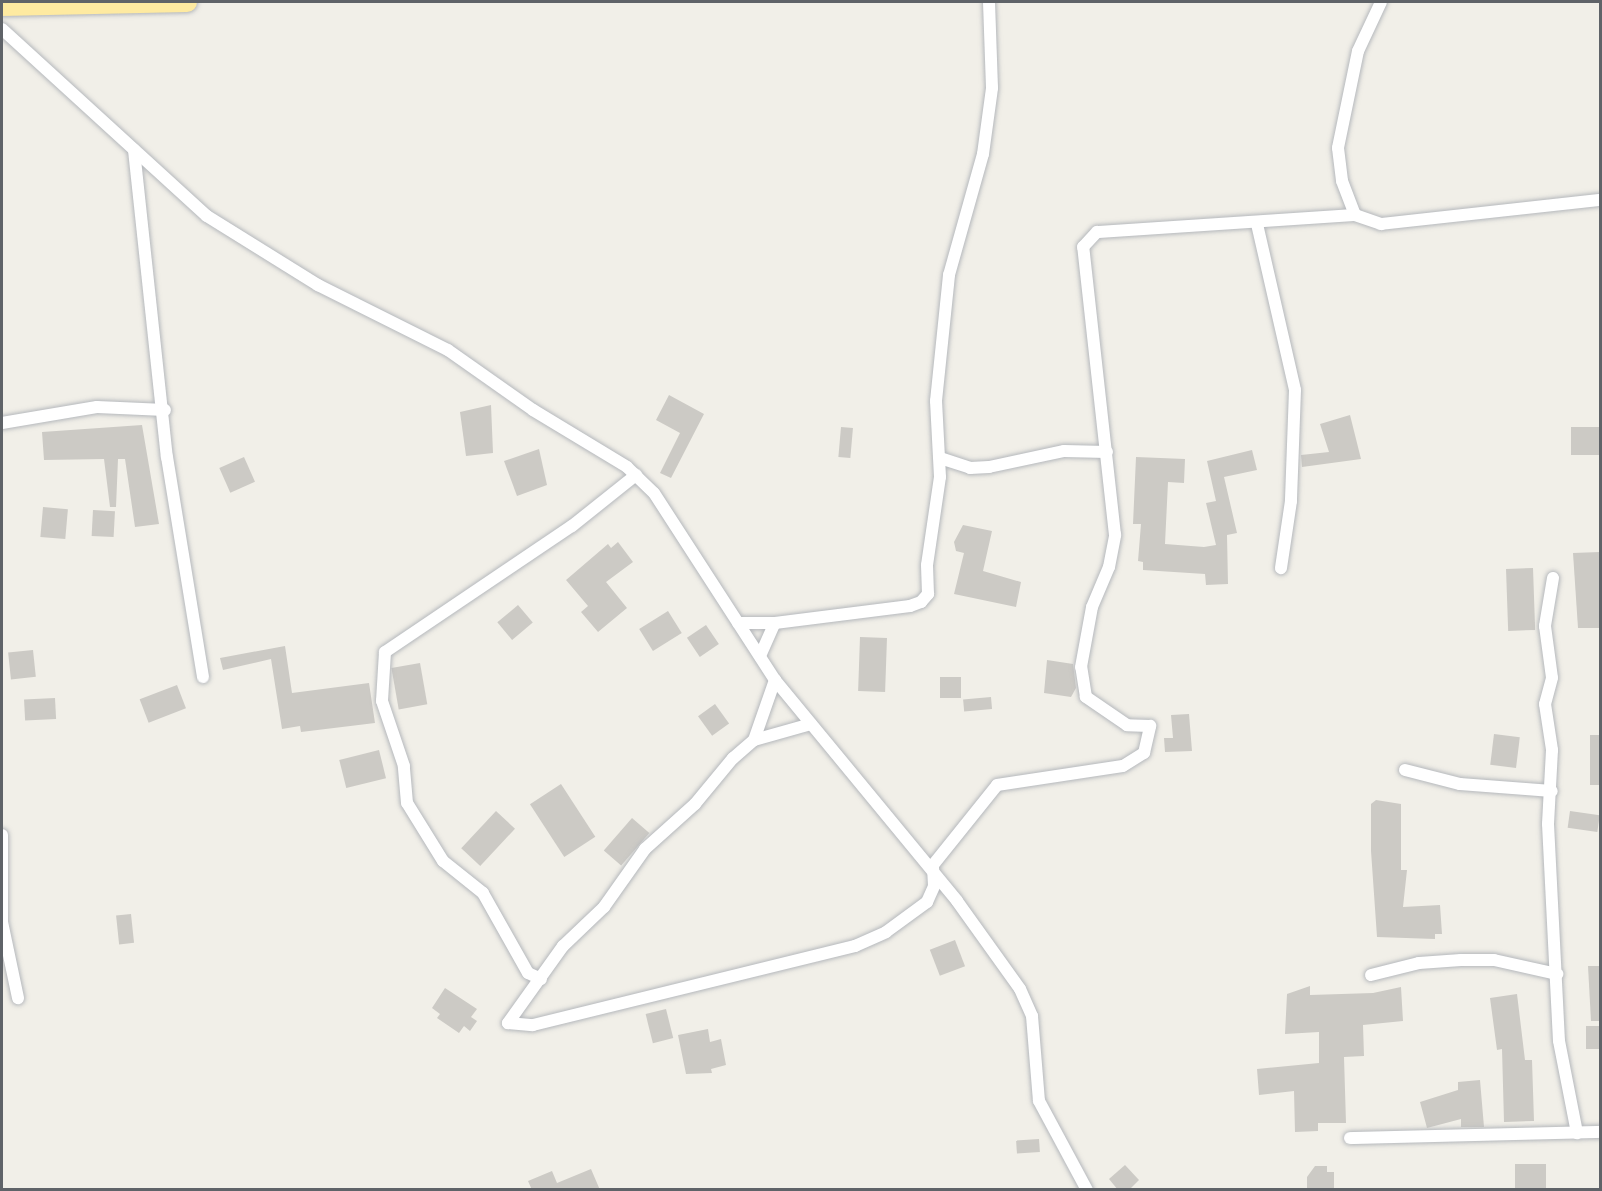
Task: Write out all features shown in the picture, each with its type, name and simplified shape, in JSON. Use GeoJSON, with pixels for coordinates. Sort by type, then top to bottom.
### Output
{"type":"FeatureCollection","features":[{"type":"Feature","properties":{"kind":"highway"},"geometry":{"type":"LineString","coordinates":[[2,6],[187,2]]}},
{"type":"Feature","properties":{"kind":"street"},"geometry":{"type":"LineString","coordinates":[[738,623],[775,623],[921,603],[928,594],[940,458],[936,401],[949,275],[983,154],[992,88],[989,2]]}},
{"type":"Feature","properties":{"kind":"street"},"geometry":{"type":"LineString","coordinates":[[1355,215],[1341,181],[1338,148],[1358,51],[1381,2]]}},
{"type":"Feature","properties":{"kind":"street"},"geometry":{"type":"LineString","coordinates":[[2,29],[207,216],[318,285],[448,350],[636,475],[654,493],[775,680],[933,872],[1020,989],[1032,1016],[1039,1101],[1087,1190]]}},
{"type":"Feature","properties":{"kind":"street"},"geometry":{"type":"LineString","coordinates":[[134,150],[165,410],[167,457],[203,677]]}},
{"type":"Feature","properties":{"kind":"street"},"geometry":{"type":"LineString","coordinates":[[775,680],[754,741],[645,849],[604,907],[563,946],[508,1023],[533,1025],[855,946],[885,932],[927,902],[934,886],[933,865],[997,785],[1123,766],[1144,753],[1150,742],[1150,726],[1127,725],[1086,697],[1081,667],[1092,606],[1109,567],[1115,535],[1083,247],[1087,237],[1097,232],[1257,225],[1355,215],[1381,224],[1600,200]]}},
{"type":"Feature","properties":{"kind":"street"},"geometry":{"type":"LineString","coordinates":[[1257,225],[1295,390],[1291,501],[1281,568]]}},
{"type":"Feature","properties":{"kind":"street"},"geometry":{"type":"LineString","coordinates":[[2,423],[97,407],[165,410]]}},
{"type":"Feature","properties":{"kind":"street"},"geometry":{"type":"LineString","coordinates":[[940,458],[970,468],[989,467],[1064,451],[1107,452]]}},
{"type":"Feature","properties":{"kind":"street"},"geometry":{"type":"LineString","coordinates":[[541,979],[528,973],[483,893],[442,861],[407,803],[404,766],[382,701],[385,652],[555,538],[636,475]]}},
{"type":"Feature","properties":{"kind":"street"},"geometry":{"type":"LineString","coordinates":[[1553,578],[1545,626],[1552,678],[1545,704],[1552,791],[1548,824],[1559,1041],[1577,1133]]}},
{"type":"Feature","properties":{"kind":"street"},"geometry":{"type":"LineString","coordinates":[[760,656],[775,623]]}},
{"type":"Feature","properties":{"kind":"street"},"geometry":{"type":"LineString","coordinates":[[754,741],[811,724]]}},
{"type":"Feature","properties":{"kind":"street"},"geometry":{"type":"LineString","coordinates":[[1405,770],[1460,784],[1552,791]]}},
{"type":"Feature","properties":{"kind":"street"},"geometry":{"type":"LineString","coordinates":[[2,835],[2,922],[18,998]]}},
{"type":"Feature","properties":{"kind":"street"},"geometry":{"type":"LineString","coordinates":[[1371,975],[1419,963],[1461,960],[1494,960],[1557,974]]}},
{"type":"Feature","properties":{"kind":"street"},"geometry":{"type":"LineString","coordinates":[[1350,1138],[1600,1132]]}},
{"type":"Feature","properties":{"kind":"building"},"geometry":{"type":"Polygon","coordinates":[[[669,395],[704,414],[671,478],[660,473],[680,433],[656,420],[669,395]]]}},
{"type":"Feature","properties":{"kind":"building"},"geometry":{"type":"Polygon","coordinates":[[[491,405],[493,453],[466,456],[460,412],[491,405]]]}},
{"type":"Feature","properties":{"kind":"building"},"geometry":{"type":"Polygon","coordinates":[[[1350,415],[1361,459],[1302,467],[1301,455],[1329,452],[1320,424],[1350,415]]]}},
{"type":"Feature","properties":{"kind":"building"},"geometry":{"type":"Polygon","coordinates":[[[142,425],[159,524],[135,527],[125,459],[118,459],[116,507],[110,507],[104,459],[44,460],[42,432],[142,425]]]}},
{"type":"Feature","properties":{"kind":"building"},"geometry":{"type":"Polygon","coordinates":[[[841,427],[853,428],[850,458],[838,457],[841,427]]]}},
{"type":"Feature","properties":{"kind":"building"},"geometry":{"type":"Polygon","coordinates":[[[1571,427],[1600,427],[1600,455],[1571,455],[1571,427]]]}},
{"type":"Feature","properties":{"kind":"building"},"geometry":{"type":"Polygon","coordinates":[[[539,449],[547,485],[517,496],[504,461],[539,449]]]}},
{"type":"Feature","properties":{"kind":"building"},"geometry":{"type":"Polygon","coordinates":[[[1252,450],[1257,470],[1224,477],[1237,533],[1227,535],[1228,584],[1206,585],[1205,574],[1143,570],[1143,562],[1138,561],[1141,524],[1133,524],[1136,457],[1185,459],[1184,483],[1168,482],[1165,544],[1204,547],[1216,545],[1206,503],[1216,501],[1207,461],[1252,450]]]}},
{"type":"Feature","properties":{"kind":"building"},"geometry":{"type":"Polygon","coordinates":[[[244,457],[255,482],[230,493],[219,468],[244,457]]]}},
{"type":"Feature","properties":{"kind":"building"},"geometry":{"type":"Polygon","coordinates":[[[43,507],[68,509],[65,539],[40,537],[43,507]]]}},
{"type":"Feature","properties":{"kind":"building"},"geometry":{"type":"Polygon","coordinates":[[[93,510],[115,511],[114,537],[92,536],[93,510]]]}},
{"type":"Feature","properties":{"kind":"building"},"geometry":{"type":"Polygon","coordinates":[[[963,525],[992,531],[983,571],[1021,582],[1016,607],[954,594],[964,553],[956,551],[954,542],[963,525]]]}},
{"type":"Feature","properties":{"kind":"building"},"geometry":{"type":"Polygon","coordinates":[[[618,542],[633,562],[606,582],[627,608],[598,632],[581,612],[588,606],[566,580],[608,544],[611,548],[618,542]]]}},
{"type":"Feature","properties":{"kind":"building"},"geometry":{"type":"Polygon","coordinates":[[[1600,552],[1600,628],[1578,628],[1573,553],[1600,552]]]}},
{"type":"Feature","properties":{"kind":"building"},"geometry":{"type":"Polygon","coordinates":[[[1533,568],[1535,630],[1508,631],[1506,569],[1533,568]]]}},
{"type":"Feature","properties":{"kind":"building"},"geometry":{"type":"Polygon","coordinates":[[[518,605],[533,623],[512,640],[497,622],[518,605]]]}},
{"type":"Feature","properties":{"kind":"building"},"geometry":{"type":"Polygon","coordinates":[[[668,611],[682,633],[653,651],[639,629],[668,611]]]}},
{"type":"Feature","properties":{"kind":"building"},"geometry":{"type":"Polygon","coordinates":[[[706,625],[719,644],[700,657],[687,638],[706,625]]]}},
{"type":"Feature","properties":{"kind":"building"},"geometry":{"type":"Polygon","coordinates":[[[860,637],[887,638],[885,692],[858,691],[860,637]]]}},
{"type":"Feature","properties":{"kind":"building"},"geometry":{"type":"Polygon","coordinates":[[[285,646],[292,693],[369,683],[375,723],[301,732],[300,726],[282,729],[271,659],[223,670],[220,658],[285,646]]]}},
{"type":"Feature","properties":{"kind":"building"},"geometry":{"type":"Polygon","coordinates":[[[33,650],[36,677],[11,679],[8,653],[33,650]]]}},
{"type":"Feature","properties":{"kind":"building"},"geometry":{"type":"Polygon","coordinates":[[[1047,660],[1073,664],[1076,688],[1071,697],[1044,693],[1047,660]]]}},
{"type":"Feature","properties":{"kind":"building"},"geometry":{"type":"Polygon","coordinates":[[[420,663],[427,704],[399,709],[391,668],[420,663]]]}},
{"type":"Feature","properties":{"kind":"building"},"geometry":{"type":"Polygon","coordinates":[[[940,677],[961,677],[961,698],[940,698],[940,677]]]}},
{"type":"Feature","properties":{"kind":"building"},"geometry":{"type":"Polygon","coordinates":[[[177,685],[186,708],[149,723],[140,699],[177,685]]]}},
{"type":"Feature","properties":{"kind":"building"},"geometry":{"type":"Polygon","coordinates":[[[991,697],[992,709],[964,711],[963,699],[991,697]]]}},
{"type":"Feature","properties":{"kind":"building"},"geometry":{"type":"Polygon","coordinates":[[[55,698],[56,719],[25,721],[24,700],[55,698]]]}},
{"type":"Feature","properties":{"kind":"building"},"geometry":{"type":"Polygon","coordinates":[[[715,704],[729,723],[712,736],[698,716],[715,704]]]}},
{"type":"Feature","properties":{"kind":"building"},"geometry":{"type":"Polygon","coordinates":[[[1189,714],[1192,751],[1165,752],[1164,738],[1173,738],[1171,715],[1189,714]]]}},
{"type":"Feature","properties":{"kind":"building"},"geometry":{"type":"Polygon","coordinates":[[[1494,734],[1520,737],[1516,768],[1490,765],[1494,734]]]}},
{"type":"Feature","properties":{"kind":"building"},"geometry":{"type":"Polygon","coordinates":[[[1590,735],[1600,735],[1600,785],[1590,785],[1590,735]]]}},
{"type":"Feature","properties":{"kind":"building"},"geometry":{"type":"Polygon","coordinates":[[[379,750],[386,778],[346,788],[339,760],[379,750]]]}},
{"type":"Feature","properties":{"kind":"building"},"geometry":{"type":"Polygon","coordinates":[[[561,784],[595,837],[564,857],[530,804],[561,784]]]}},
{"type":"Feature","properties":{"kind":"building"},"geometry":{"type":"Polygon","coordinates":[[[1376,800],[1401,804],[1401,870],[1407,870],[1403,907],[1440,905],[1442,934],[1435,934],[1435,939],[1377,937],[1371,851],[1371,804],[1376,800]]]}},
{"type":"Feature","properties":{"kind":"building"},"geometry":{"type":"Polygon","coordinates":[[[496,811],[515,829],[480,866],[461,848],[496,811]]]}},
{"type":"Feature","properties":{"kind":"building"},"geometry":{"type":"Polygon","coordinates":[[[1570,811],[1600,815],[1597,832],[1568,828],[1570,811]]]}},
{"type":"Feature","properties":{"kind":"building"},"geometry":{"type":"Polygon","coordinates":[[[632,818],[649,833],[621,866],[604,850],[632,818]]]}},
{"type":"Feature","properties":{"kind":"building"},"geometry":{"type":"Polygon","coordinates":[[[131,914],[134,943],[119,944],[116,916],[131,914]]]}},
{"type":"Feature","properties":{"kind":"building"},"geometry":{"type":"Polygon","coordinates":[[[955,940],[965,966],[940,976],[930,950],[955,940]]]}},
{"type":"Feature","properties":{"kind":"building"},"geometry":{"type":"Polygon","coordinates":[[[1588,966],[1600,966],[1600,1021],[1591,1021],[1588,966]]]}},
{"type":"Feature","properties":{"kind":"building"},"geometry":{"type":"Polygon","coordinates":[[[1310,986],[1310,995],[1373,993],[1401,987],[1403,1021],[1363,1025],[1364,1056],[1344,1057],[1346,1123],[1318,1123],[1318,1131],[1295,1132],[1294,1091],[1259,1095],[1257,1069],[1319,1063],[1319,1032],[1285,1034],[1287,994],[1310,986]]]}},
{"type":"Feature","properties":{"kind":"building"},"geometry":{"type":"Polygon","coordinates":[[[445,988],[477,1009],[471,1017],[477,1021],[470,1031],[464,1026],[459,1033],[437,1018],[440,1014],[432,1008],[445,988]]]}},
{"type":"Feature","properties":{"kind":"building"},"geometry":{"type":"Polygon","coordinates":[[[1517,994],[1525,1060],[1532,1060],[1534,1121],[1504,1122],[1502,1049],[1497,1050],[1490,998],[1517,994]]]}},
{"type":"Feature","properties":{"kind":"building"},"geometry":{"type":"Polygon","coordinates":[[[666,1009],[673,1038],[653,1043],[646,1014],[666,1009]]]}},
{"type":"Feature","properties":{"kind":"building"},"geometry":{"type":"Polygon","coordinates":[[[1586,1026],[1600,1026],[1600,1049],[1586,1049],[1586,1026]]]}},
{"type":"Feature","properties":{"kind":"building"},"geometry":{"type":"Polygon","coordinates":[[[708,1029],[710,1042],[721,1039],[726,1065],[711,1069],[712,1073],[686,1074],[678,1035],[708,1029]]]}},
{"type":"Feature","properties":{"kind":"building"},"geometry":{"type":"Polygon","coordinates":[[[1480,1080],[1484,1127],[1461,1127],[1461,1119],[1427,1128],[1420,1102],[1458,1090],[1458,1082],[1480,1080]]]}},
{"type":"Feature","properties":{"kind":"building"},"geometry":{"type":"Polygon","coordinates":[[[1039,1139],[1040,1152],[1017,1154],[1016,1141],[1039,1139]]]}},
{"type":"Feature","properties":{"kind":"building"},"geometry":{"type":"Polygon","coordinates":[[[1515,1164],[1546,1164],[1546,1190],[1515,1190],[1515,1164]]]}},
{"type":"Feature","properties":{"kind":"building"},"geometry":{"type":"Polygon","coordinates":[[[1125,1165],[1139,1180],[1129,1190],[1118,1190],[1109,1179],[1125,1165]]]}},
{"type":"Feature","properties":{"kind":"building"},"geometry":{"type":"Polygon","coordinates":[[[1315,1166],[1327,1166],[1327,1172],[1334,1172],[1334,1190],[1307,1188],[1307,1177],[1315,1166]]]}},
{"type":"Feature","properties":{"kind":"building"},"geometry":{"type":"Polygon","coordinates":[[[591,1169],[600,1190],[532,1190],[528,1181],[552,1171],[557,1183],[591,1169]]]}}]}
